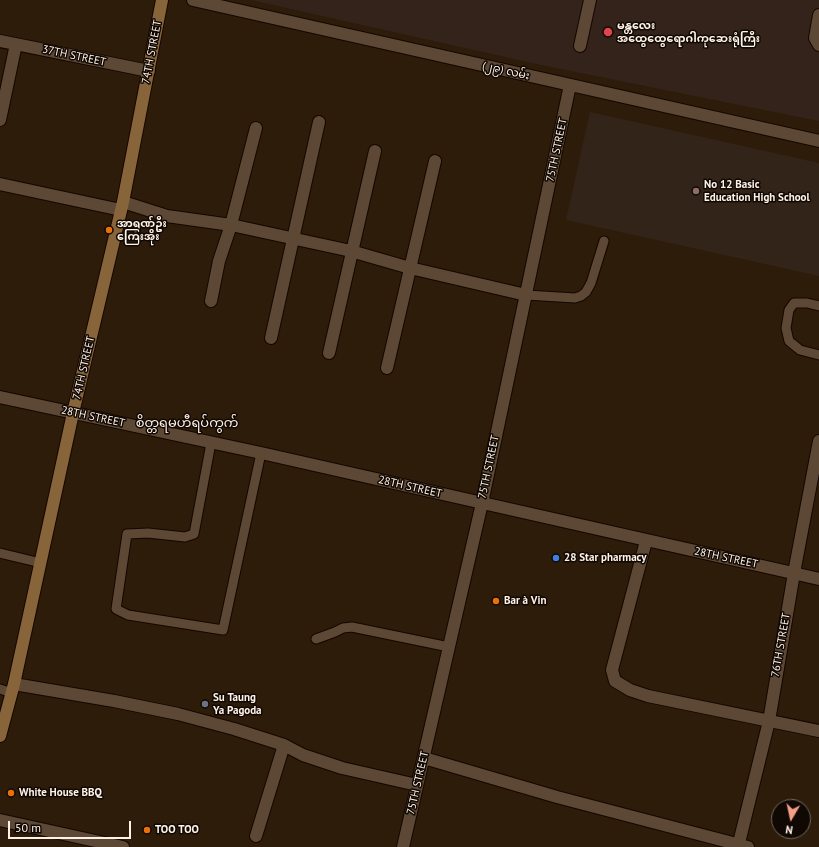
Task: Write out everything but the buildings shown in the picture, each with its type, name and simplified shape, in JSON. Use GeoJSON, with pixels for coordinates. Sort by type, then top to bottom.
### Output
{"type":"FeatureCollection","features":[{"type":"Feature","properties":{"kind":"street","name":"74TH STREET"},"geometry":{"type":"LineString","coordinates":[[0,736],[13,689],[73,412],[122,206],[162,0]]}},
{"type":"Feature","properties":{"kind":"street","name":"(၂၉) လမ်း"},"geometry":{"type":"LineString","coordinates":[[193,0],[819,141]]}},
{"type":"Feature","properties":{"kind":"street"},"geometry":{"type":"LineString","coordinates":[[580,46],[590,0]]}},
{"type":"Feature","properties":{"kind":"street"},"geometry":{"type":"LineString","coordinates":[[819,15],[815,38],[819,45]]}},
{"type":"Feature","properties":{"kind":"street","name":"37TH STREET"},"geometry":{"type":"LineString","coordinates":[[0,40],[149,72]]}},
{"type":"Feature","properties":{"kind":"street"},"geometry":{"type":"LineString","coordinates":[[0,120],[16,44]]}},
{"type":"Feature","properties":{"kind":"street","name":"75TH STREET"},"geometry":{"type":"LineString","coordinates":[[403,847],[482,503],[570,85]]}},
{"type":"Feature","properties":{"kind":"street"},"geometry":{"type":"LineString","coordinates":[[271,338],[319,122]]}},
{"type":"Feature","properties":{"kind":"street"},"geometry":{"type":"LineString","coordinates":[[211,301],[219,261],[231,226],[256,128]]}},
{"type":"Feature","properties":{"kind":"street"},"geometry":{"type":"LineString","coordinates":[[329,353],[375,151]]}},
{"type":"Feature","properties":{"kind":"street"},"geometry":{"type":"LineString","coordinates":[[387,368],[435,161]]}},
{"type":"Feature","properties":{"kind":"street"},"geometry":{"type":"LineString","coordinates":[[0,184],[122,206],[167,216],[231,226],[292,240],[351,251],[410,268],[526,295]]}},
{"type":"Feature","properties":{"kind":"street","name":"28TH STREET"},"geometry":{"type":"LineString","coordinates":[[0,397],[261,453],[819,579]]}},
{"type":"Feature","properties":{"kind":"street","name":"76TH STREET"},"geometry":{"type":"LineString","coordinates":[[741,846],[768,721],[819,441]]}},
{"type":"Feature","properties":{"kind":"street"},"geometry":{"type":"LineString","coordinates":[[646,541],[612,670],[615,681],[630,690],[648,696],[819,731]]}},
{"type":"Feature","properties":{"kind":"street"},"geometry":{"type":"LineString","coordinates":[[13,689],[114,701],[178,714],[234,729],[284,745],[303,755],[342,768],[417,785]]}},
{"type":"Feature","properties":{"kind":"street"},"geometry":{"type":"LineString","coordinates":[[256,836],[284,745]]}},
{"type":"Feature","properties":{"kind":"street"},"geometry":{"type":"LineString","coordinates":[[424,758],[557,797],[741,846]]}},
{"type":"Feature","properties":{"kind":"street"},"geometry":{"type":"LineString","coordinates":[[0,820],[123,847]]}},
{"type":"Feature","properties":{"kind":"lane"},"geometry":{"type":"LineString","coordinates":[[526,295],[575,298],[581,296],[586,292],[591,283],[604,241]]}},
{"type":"Feature","properties":{"kind":"lane"},"geometry":{"type":"LineString","coordinates":[[819,306],[807,303],[794,303],[789,310],[786,328],[789,341],[800,350],[819,355]]}},
{"type":"Feature","properties":{"kind":"lane"},"geometry":{"type":"LineString","coordinates":[[212,443],[194,534],[185,537],[143,533],[127,534],[116,609],[128,615],[223,630],[261,453]]}},
{"type":"Feature","properties":{"kind":"lane"},"geometry":{"type":"LineString","coordinates":[[0,553],[41,563]]}},
{"type":"Feature","properties":{"kind":"lane"},"geometry":{"type":"LineString","coordinates":[[316,639],[343,628],[352,627],[449,647]]}},
{"type":"Feature","properties":{"kind":"lane"},"geometry":{"type":"LineString","coordinates":[[0,689],[13,689]]}},
{"type":"Feature","properties":{"kind":"shaded area","name":"မန္တလေး အထွေထွေရောဂါကုဆေးရုံကြီး"},"geometry":{"type":"Polygon","coordinates":[[[251,0],[819,0],[819,121],[541,65],[251,0]]]}},
{"type":"Feature","properties":{"kind":"shaded area","name":"No 12 Basic Education High School"},"geometry":{"type":"Polygon","coordinates":[[[590,112],[819,163],[819,276],[566,220],[590,112]]]}},
{"type":"Feature","properties":{"kind":"place","name":"မန္တလေး အထွေထွေရောဂါကုဆေးရုံကြီး"},"geometry":{"type":"Point","coordinates":[608,32]}},
{"type":"Feature","properties":{"kind":"place","name":"No 12 Basic Education High School"},"geometry":{"type":"Point","coordinates":[696,191]}},
{"type":"Feature","properties":{"kind":"place","name":"အာရုဏ်ဦး ကြေးအိုး"},"geometry":{"type":"Point","coordinates":[109,230]}},
{"type":"Feature","properties":{"kind":"place","name":"28 Star pharmacy"},"geometry":{"type":"Point","coordinates":[556,558]}},
{"type":"Feature","properties":{"kind":"place","name":"Bar à Vin"},"geometry":{"type":"Point","coordinates":[496,601]}},
{"type":"Feature","properties":{"kind":"place","name":"Su Taung Ya Pagoda"},"geometry":{"type":"Point","coordinates":[205,704]}},
{"type":"Feature","properties":{"kind":"place","name":"White House BBQ"},"geometry":{"type":"Point","coordinates":[11,793]}},
{"type":"Feature","properties":{"kind":"place","name":"TOO TOO"},"geometry":{"type":"Point","coordinates":[147,830]}},
{"type":"Feature","properties":{"kind":"district","name":"စိတ္တရမဟီရပ်ကွက်"},"geometry":{"type":"Point","coordinates":[187,423]}}]}
